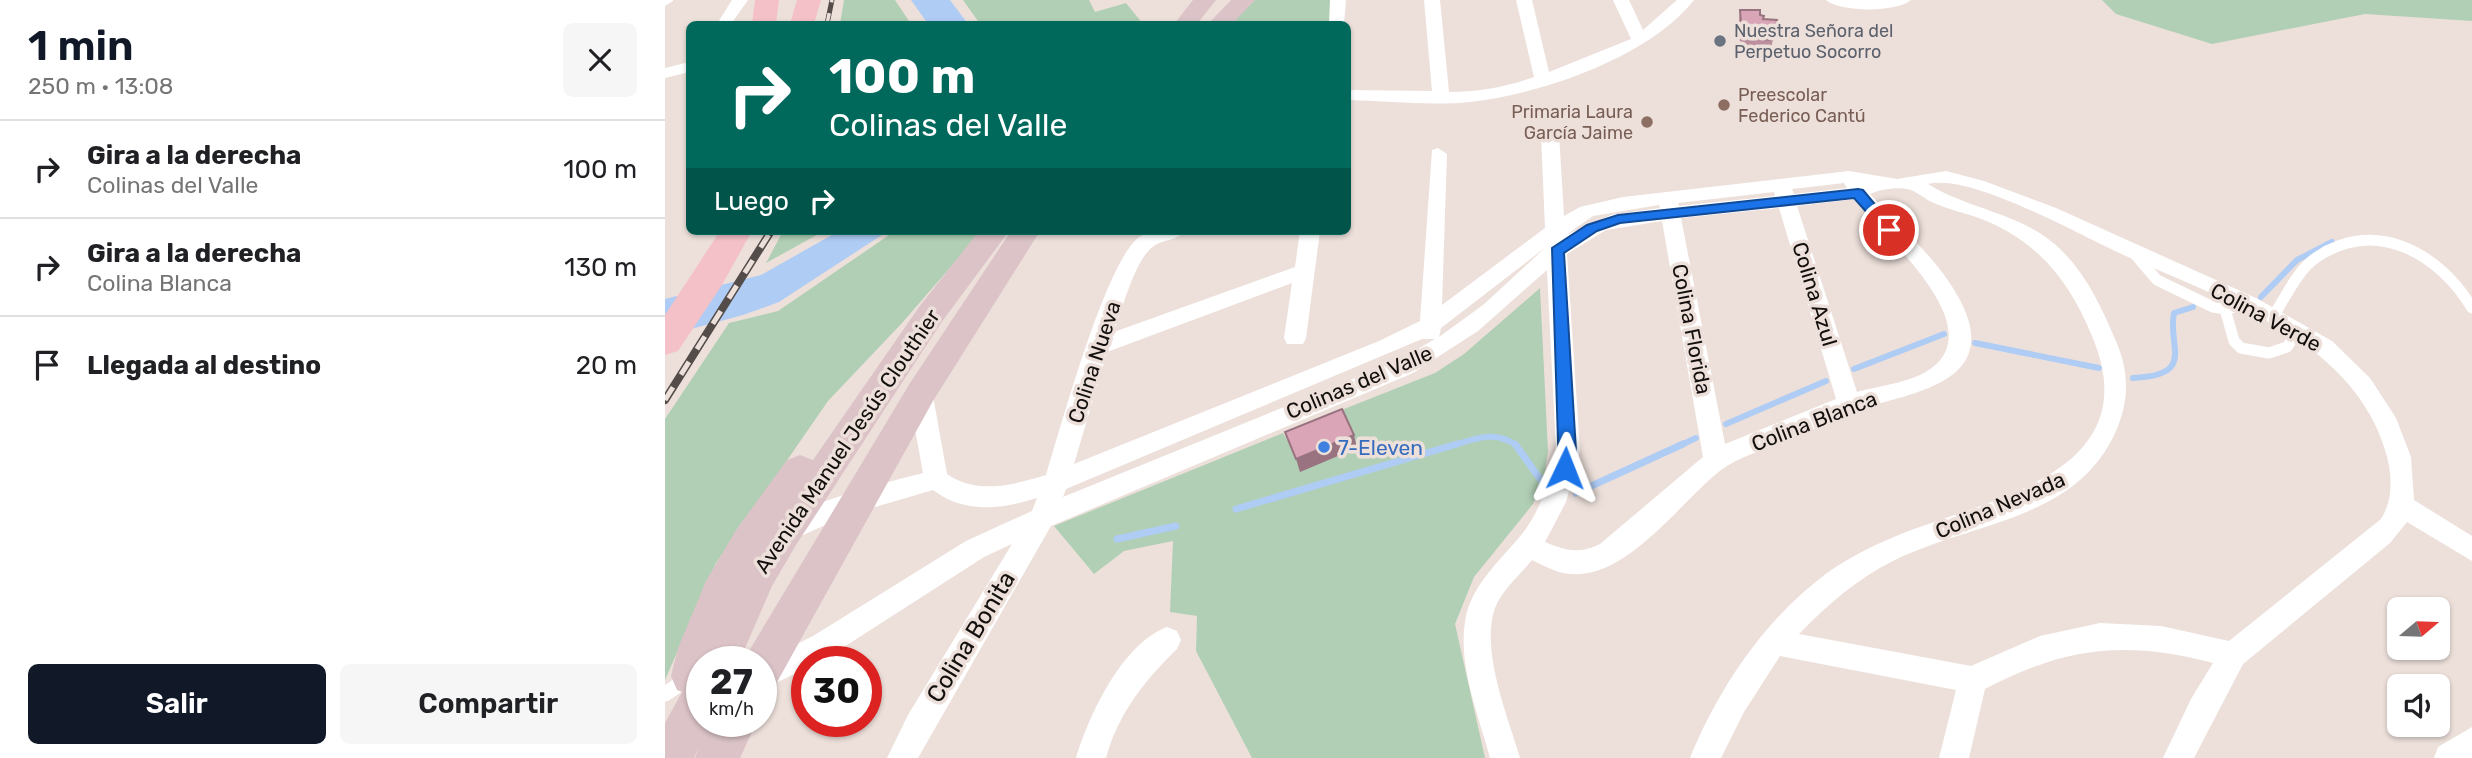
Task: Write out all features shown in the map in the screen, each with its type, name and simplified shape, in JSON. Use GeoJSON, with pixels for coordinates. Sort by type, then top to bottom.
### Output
{"type":"FeatureCollection","features":[{"type":"Feature","properties":{"kind":"main road"},"geometry":{"type":"LineString","coordinates":[[747,0],[748,21]]}},
{"type":"Feature","properties":{"kind":"main road"},"geometry":{"type":"LineString","coordinates":[[764,21],[767,0]]}},
{"type":"Feature","properties":{"kind":"main road"},"geometry":{"type":"LineString","coordinates":[[788,21],[789,0]]}},
{"type":"Feature","properties":{"kind":"main road"},"geometry":{"type":"LineString","coordinates":[[803,21],[809,0]]}},
{"type":"Feature","properties":{"kind":"main road"},"geometry":{"type":"LineString","coordinates":[[665,342],[706,235]]}},
{"type":"Feature","properties":{"kind":"main road"},"geometry":{"type":"LineString","coordinates":[[685,285],[732,235]]}},
{"type":"Feature","properties":{"kind":"street"},"geometry":{"type":"LineString","coordinates":[[726,21],[740,0]]}},
{"type":"Feature","properties":{"kind":"street"},"geometry":{"type":"LineString","coordinates":[[1188,21],[1205,0]]}},
{"type":"Feature","properties":{"kind":"street"},"geometry":{"type":"LineString","coordinates":[[1222,21],[1244,0]]}},
{"type":"Feature","properties":{"kind":"street"},"geometry":{"type":"LineString","coordinates":[[1337,21],[1338,0]]}},
{"type":"Feature","properties":{"kind":"street"},"geometry":{"type":"LineString","coordinates":[[1432,0],[1441,96]]}},
{"type":"Feature","properties":{"kind":"street"},"geometry":{"type":"LineString","coordinates":[[1524,0],[1543,81]]}},
{"type":"Feature","properties":{"kind":"street"},"geometry":{"type":"LineString","coordinates":[[1621,0],[1640,41]]}},
{"type":"Feature","properties":{"kind":"street"},"geometry":{"type":"LineString","coordinates":[[1351,95],[1498,94],[1543,81],[1640,41],[1686,0]]}},
{"type":"Feature","properties":{"kind":"street"},"geometry":{"type":"LineString","coordinates":[[1834,0],[1882,6],[1903,0]]}},
{"type":"Feature","properties":{"kind":"street"},"geometry":{"type":"LineString","coordinates":[[665,72],[686,67]]}},
{"type":"Feature","properties":{"kind":"street"},"geometry":{"type":"LineString","coordinates":[[665,81],[686,77]]}},
{"type":"Feature","properties":{"kind":"street"},"geometry":{"type":"LineString","coordinates":[[1505,758],[1485,677],[1478,633],[1481,608],[1489,593],[1528,547],[1549,515],[1563,485],[1568,451],[1550,134]]}},
{"type":"Feature","properties":{"kind":"street"},"geometry":{"type":"LineString","coordinates":[[1431,353],[1438,154]]}},
{"type":"Feature","properties":{"kind":"street","name":"Colina Verde"},"geometry":{"type":"LineString","coordinates":[[1861,184],[1913,183],[1928,176],[1939,176],[1980,186],[2133,252],[2236,307],[2272,318],[2298,331],[2342,362],[2378,402],[2391,428],[2400,461],[2402,497]]}},
{"type":"Feature","properties":{"kind":"street","name":"Colina Nevada"},"geometry":{"type":"LineString","coordinates":[[1705,758],[1727,707],[1775,642],[1809,604],[1863,564],[1944,529],[2005,507],[2074,473],[2099,444],[2114,409],[2117,382],[2113,356],[2075,279],[2059,260],[2022,231],[1981,212],[1942,200],[1913,183]]}},
{"type":"Feature","properties":{"kind":"street","name":"Colinas del Valle"},"geometry":{"type":"LineString","coordinates":[[936,479],[957,495],[982,498],[1015,494],[1056,482],[1387,347],[1430,325],[1557,241],[1606,222],[1669,206],[1861,184]]}},
{"type":"Feature","properties":{"kind":"street","name":"Colina Blanca"},"geometry":{"type":"LineString","coordinates":[[1528,547],[1572,563],[1599,557],[1625,540],[1717,460],[1849,403],[1915,385],[1935,375],[1952,360],[1960,334],[1953,307],[1861,184]]}},
{"type":"Feature","properties":{"kind":"street","name":"Colina Azul"},"geometry":{"type":"LineString","coordinates":[[1783,192],[1849,403]]}},
{"type":"Feature","properties":{"kind":"street","name":"Colina Florida"},"geometry":{"type":"LineString","coordinates":[[1669,206],[1717,460]]}},
{"type":"Feature","properties":{"kind":"street","name":"Avenida Manuel Jesús Clouthier"},"geometry":{"type":"LineString","coordinates":[[716,646],[783,534],[929,315],[992,235]]}},
{"type":"Feature","properties":{"kind":"street","name":"Avenida Manuel Jesús Clouthier"},"geometry":{"type":"LineString","coordinates":[[775,646],[857,500],[978,300],[1023,235]]}},
{"type":"Feature","properties":{"kind":"street"},"geometry":{"type":"LineString","coordinates":[[1140,245],[1164,235]]}},
{"type":"Feature","properties":{"kind":"street"},"geometry":{"type":"LineString","coordinates":[[1294,338],[1309,235]]}},
{"type":"Feature","properties":{"kind":"street","name":"Colinas del Valle"},"geometry":{"type":"LineString","coordinates":[[777,668],[823,645],[975,550],[1042,518],[1431,353],[1479,319],[1557,241]]}},
{"type":"Feature","properties":{"kind":"street","name":"Colina Nueva"},"geometry":{"type":"LineString","coordinates":[[1042,518],[1056,482],[1097,347],[1116,296],[1140,245]]}},
{"type":"Feature","properties":{"kind":"street"},"geometry":{"type":"LineString","coordinates":[[1097,347],[1302,272]]}},
{"type":"Feature","properties":{"kind":"street"},"geometry":{"type":"LineString","coordinates":[[701,646],[702,636],[729,579],[769,512],[839,416],[929,315]]}},
{"type":"Feature","properties":{"kind":"street"},"geometry":{"type":"LineString","coordinates":[[783,534],[810,518],[857,500],[936,479],[921,396]]}},
{"type":"Feature","properties":{"kind":"street"},"geometry":{"type":"LineString","coordinates":[[2402,497],[2472,536]]}},
{"type":"Feature","properties":{"kind":"street"},"geometry":{"type":"LineString","coordinates":[[2402,497],[2472,550]]}},
{"type":"Feature","properties":{"kind":"street"},"geometry":{"type":"LineString","coordinates":[[2178,758],[2201,709],[2233,655],[2302,596],[2386,532],[2397,520],[2402,497]]}},
{"type":"Feature","properties":{"kind":"street","name":"Colina Bonita"},"geometry":{"type":"LineString","coordinates":[[902,758],[918,724],[1042,518]]}},
{"type":"Feature","properties":{"kind":"street"},"geometry":{"type":"LineString","coordinates":[[1775,642],[1973,680],[2012,659],[2045,646],[2081,638],[2132,633],[2179,640],[2233,655]]}},
{"type":"Feature","properties":{"kind":"street"},"geometry":{"type":"LineString","coordinates":[[1091,758],[1115,698],[1137,667],[1167,640]]}},
{"type":"Feature","properties":{"kind":"street"},"geometry":{"type":"LineString","coordinates":[[1954,758],[1973,680]]}},
{"type":"Feature","properties":{"kind":"street","name":"Avenida Manuel Jesús Clouthier"},"geometry":{"type":"LineString","coordinates":[[670,758],[686,711]]}},
{"type":"Feature","properties":{"kind":"street"},"geometry":{"type":"LineString","coordinates":[[717,758],[727,737]]}},
{"type":"Feature","properties":{"kind":"street"},"geometry":{"type":"LineString","coordinates":[[2449,758],[2472,742]]}},
{"type":"Feature","properties":{"kind":"lane"},"geometry":{"type":"LineString","coordinates":[[2272,318],[2315,258],[2350,243],[2387,243],[2429,257],[2457,284],[2472,308]]}},
{"type":"Feature","properties":{"kind":"lane"},"geometry":{"type":"LineString","coordinates":[[2236,307],[2234,341],[2241,348],[2269,353],[2287,347],[2298,331]]}},
{"type":"Feature","properties":{"kind":"green space"},"geometry":{"type":"Polygon","coordinates":[[[844,0],[895,0],[909,21],[840,21],[844,0]]]}},
{"type":"Feature","properties":{"kind":"green space"},"geometry":{"type":"Polygon","coordinates":[[[963,0],[1089,0],[1095,12],[1126,3],[1141,21],[978,21],[963,0]]]}},
{"type":"Feature","properties":{"kind":"green space"},"geometry":{"type":"Polygon","coordinates":[[[1255,0],[1332,0],[1331,21],[1233,21],[1255,0]]]}},
{"type":"Feature","properties":{"kind":"green space"},"geometry":{"type":"Polygon","coordinates":[[[2102,0],[2472,0],[2472,21],[2365,14],[2212,44],[2116,14],[2102,0]]]}},
{"type":"Feature","properties":{"kind":"green space"},"geometry":{"type":"Polygon","coordinates":[[[781,235],[817,235],[766,263],[781,235]]]}},
{"type":"Feature","properties":{"kind":"green space"},"geometry":{"type":"Polygon","coordinates":[[[889,235],[979,235],[902,323],[828,401],[716,563],[665,680],[665,419],[729,323],[778,311],[889,235]]]}},
{"type":"Feature","properties":{"kind":"green space"},"geometry":{"type":"Polygon","coordinates":[[[1540,288],[1548,451],[1543,483],[1533,504],[1474,577],[1455,624],[1485,758],[1252,758],[1196,651],[1197,616],[1170,612],[1173,541],[1124,551],[1094,574],[1054,526],[1283,433],[1290,445],[1339,411],[1435,373],[1464,354],[1540,288]]]}},
{"type":"Feature","properties":{"kind":"water"},"geometry":{"type":"Polygon","coordinates":[[[911,0],[950,0],[966,21],[926,21],[911,0]]]}},
{"type":"Feature","properties":{"kind":"water"},"geometry":{"type":"Polygon","coordinates":[[[832,235],[882,235],[779,302],[743,315],[665,336],[665,299],[761,275],[832,235]]]}},
{"type":"Feature","properties":{"kind":"building"},"geometry":{"type":"Polygon","coordinates":[[[1740,10],[1760,10],[1763,19],[1777,20],[1772,40],[1742,37],[1740,10]]]}},
{"type":"Feature","properties":{"kind":"building"},"geometry":{"type":"Polygon","coordinates":[[[1342,409],[1354,435],[1296,459],[1285,432],[1342,409]]]}},
{"type":"Feature","properties":{"kind":"waterway"},"geometry":{"type":"LineString","coordinates":[[2261,297],[2297,260],[2332,242]]}},
{"type":"Feature","properties":{"kind":"waterway"},"geometry":{"type":"LineString","coordinates":[[2133,378],[2153,376],[2172,365],[2175,357],[2174,313],[2193,307]]}},
{"type":"Feature","properties":{"kind":"waterway"},"geometry":{"type":"LineString","coordinates":[[1854,369],[1944,334]]}},
{"type":"Feature","properties":{"kind":"waterway"},"geometry":{"type":"LineString","coordinates":[[1975,343],[2099,368]]}},
{"type":"Feature","properties":{"kind":"waterway"},"geometry":{"type":"LineString","coordinates":[[1726,424],[1826,381]]}},
{"type":"Feature","properties":{"kind":"waterway"},"geometry":{"type":"LineString","coordinates":[[1451,446],[1485,437],[1501,438],[1516,445]]}},
{"type":"Feature","properties":{"kind":"waterway"},"geometry":{"type":"LineString","coordinates":[[1679,446],[1696,438]]}},
{"type":"Feature","properties":{"kind":"waterway"},"geometry":{"type":"LineString","coordinates":[[1236,509],[1457,444]]}},
{"type":"Feature","properties":{"kind":"waterway"},"geometry":{"type":"LineString","coordinates":[[1576,493],[1683,444]]}},
{"type":"Feature","properties":{"kind":"waterway"},"geometry":{"type":"LineString","coordinates":[[1516,445],[1543,483]]}},
{"type":"Feature","properties":{"kind":"waterway"},"geometry":{"type":"LineString","coordinates":[[1117,539],[1176,526]]}},
{"type":"Feature","properties":{"kind":"railway"},"geometry":{"type":"LineString","coordinates":[[828,21],[832,0]]}},
{"type":"Feature","properties":{"kind":"railway"},"geometry":{"type":"LineString","coordinates":[[665,400],[768,235]]}},
{"type":"Feature","properties":{"kind":"place","name":"Nuestra Señora del Perpetuo Socorro"},"geometry":{"type":"Point","coordinates":[1720,41]}},
{"type":"Feature","properties":{"kind":"place","name":"Preescolar Federico Cantú"},"geometry":{"type":"Point","coordinates":[1724,105]}},
{"type":"Feature","properties":{"kind":"place","name":"Primaria Laura García Jaime"},"geometry":{"type":"Point","coordinates":[1647,122]}},
{"type":"Feature","properties":{"kind":"place","name":"7-Eleven"},"geometry":{"type":"Point","coordinates":[1324,447]}},
{"type":"Feature","properties":{"kind":"route"},"geometry":{"type":"LineString","coordinates":[[1565,468],[1568,451],[1562,388],[1557,251],[1592,228],[1618,219],[1858,193],[1889,230]]}}]}
